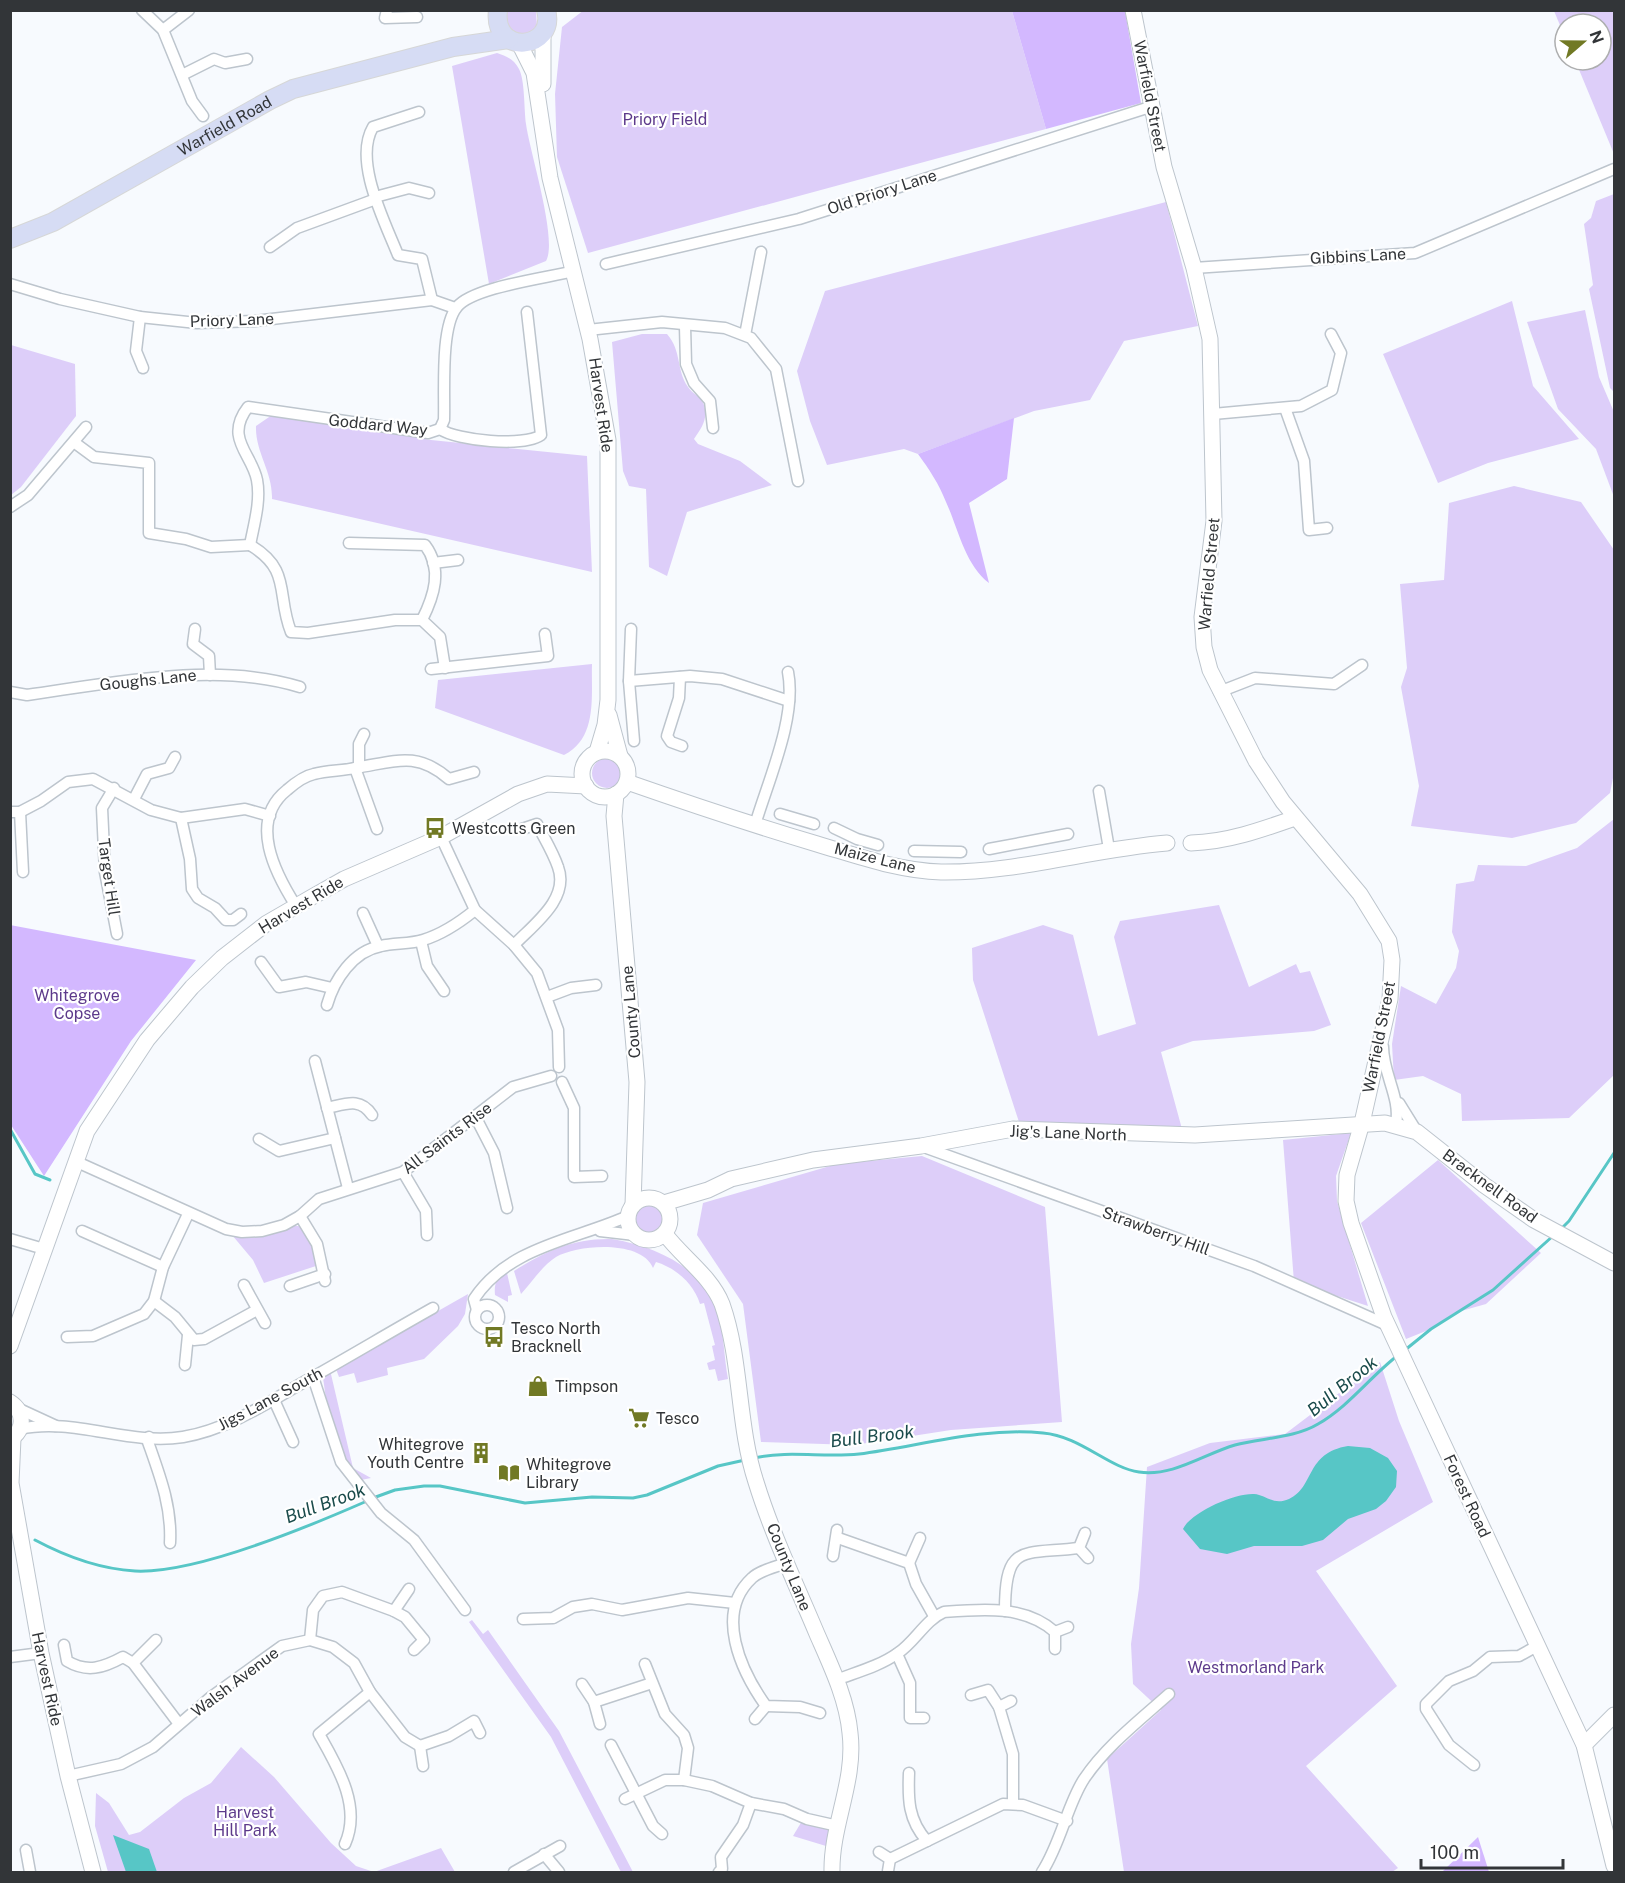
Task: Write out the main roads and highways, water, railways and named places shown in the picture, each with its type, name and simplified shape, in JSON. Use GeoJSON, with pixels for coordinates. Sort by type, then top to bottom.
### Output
{"type":"FeatureCollection","features":[{"type":"Feature","properties":{"kind":"main road"},"geometry":{"type":"LineString","coordinates":[[498,15],[500,30],[514,41]]}},
{"type":"Feature","properties":{"kind":"main road","name":"Warfield Road"},"geometry":{"type":"LineString","coordinates":[[453,47],[498,15]]}},
{"type":"Feature","properties":{"kind":"main road","name":"Warfield Road"},"geometry":{"type":"LineString","coordinates":[[10,239],[81,206],[270,100],[313,82],[453,47],[514,41],[531,42],[548,18]]}},
{"type":"Feature","properties":{"kind":"water"},"geometry":{"type":"Polygon","coordinates":[[[1348,1446],[1370,1448],[1388,1458],[1397,1471],[1396,1487],[1386,1501],[1376,1509],[1348,1519],[1323,1540],[1302,1546],[1254,1546],[1227,1554],[1200,1549],[1183,1529],[1195,1516],[1225,1500],[1254,1494],[1274,1501],[1289,1499],[1303,1487],[1317,1463],[1324,1456],[1348,1446]]]}},
{"type":"Feature","properties":{"kind":"water"},"geometry":{"type":"Polygon","coordinates":[[[113,1835],[149,1849],[157,1872],[126,1872],[113,1835]]]}},
{"type":"Feature","properties":{"kind":"waterway"},"geometry":{"type":"LineString","coordinates":[[10,1129],[35,1174],[50,1180]]}},
{"type":"Feature","properties":{"kind":"waterway","name":"Bull Brook"},"geometry":{"type":"LineString","coordinates":[[1561,1229],[1569,1221],[1614,1153]]}},
{"type":"Feature","properties":{"kind":"waterway","name":"Bull Brook"},"geometry":{"type":"LineString","coordinates":[[1405,1350],[1431,1329],[1493,1290],[1554,1235]]}},
{"type":"Feature","properties":{"kind":"waterway","name":"Bull Brook"},"geometry":{"type":"LineString","coordinates":[[755,1458],[781,1455],[859,1454],[951,1438],[1020,1432],[1057,1435],[1117,1465],[1139,1472],[1152,1473],[1188,1464],[1235,1445],[1309,1429],[1349,1401],[1397,1356]]}},
{"type":"Feature","properties":{"kind":"waterway","name":"Bull Brook"},"geometry":{"type":"LineString","coordinates":[[373,1498],[395,1490],[424,1486],[440,1486],[525,1503],[592,1497],[633,1498],[647,1495],[718,1466],[745,1460]]}},
{"type":"Feature","properties":{"kind":"waterway","name":"Bull Brook"},"geometry":{"type":"LineString","coordinates":[[35,1540],[96,1565],[122,1570],[160,1570],[220,1557],[284,1535],[367,1501]]}},
{"type":"Feature","properties":{"kind":"place","name":"Westcotts Green"},"geometry":{"type":"Point","coordinates":[435,828]}},
{"type":"Feature","properties":{"kind":"place","name":"Tesco North Bracknell"},"geometry":{"type":"Point","coordinates":[494,1337]}},
{"type":"Feature","properties":{"kind":"place","name":"Timpson"},"geometry":{"type":"Point","coordinates":[538,1386]}},
{"type":"Feature","properties":{"kind":"place","name":"Tesco"},"geometry":{"type":"Point","coordinates":[639,1418]}},
{"type":"Feature","properties":{"kind":"place","name":"Whitegrove Youth Centre"},"geometry":{"type":"Point","coordinates":[481,1453]}},
{"type":"Feature","properties":{"kind":"place","name":"Whitegrove Library"},"geometry":{"type":"Point","coordinates":[509,1473]}},
{"type":"Feature","properties":{"kind":"park label","name":"Priory Field"},"geometry":{"type":"Point","coordinates":[665,119]}},
{"type":"Feature","properties":{"kind":"park label","name":"Whitegrove Copse"},"geometry":{"type":"Point","coordinates":[77,1004]}},
{"type":"Feature","properties":{"kind":"park label","name":"Westmorland Park"},"geometry":{"type":"Point","coordinates":[1256,1667]}},
{"type":"Feature","properties":{"kind":"park label","name":"Harvest Hill Park"},"geometry":{"type":"Point","coordinates":[245,1821]}}]}
